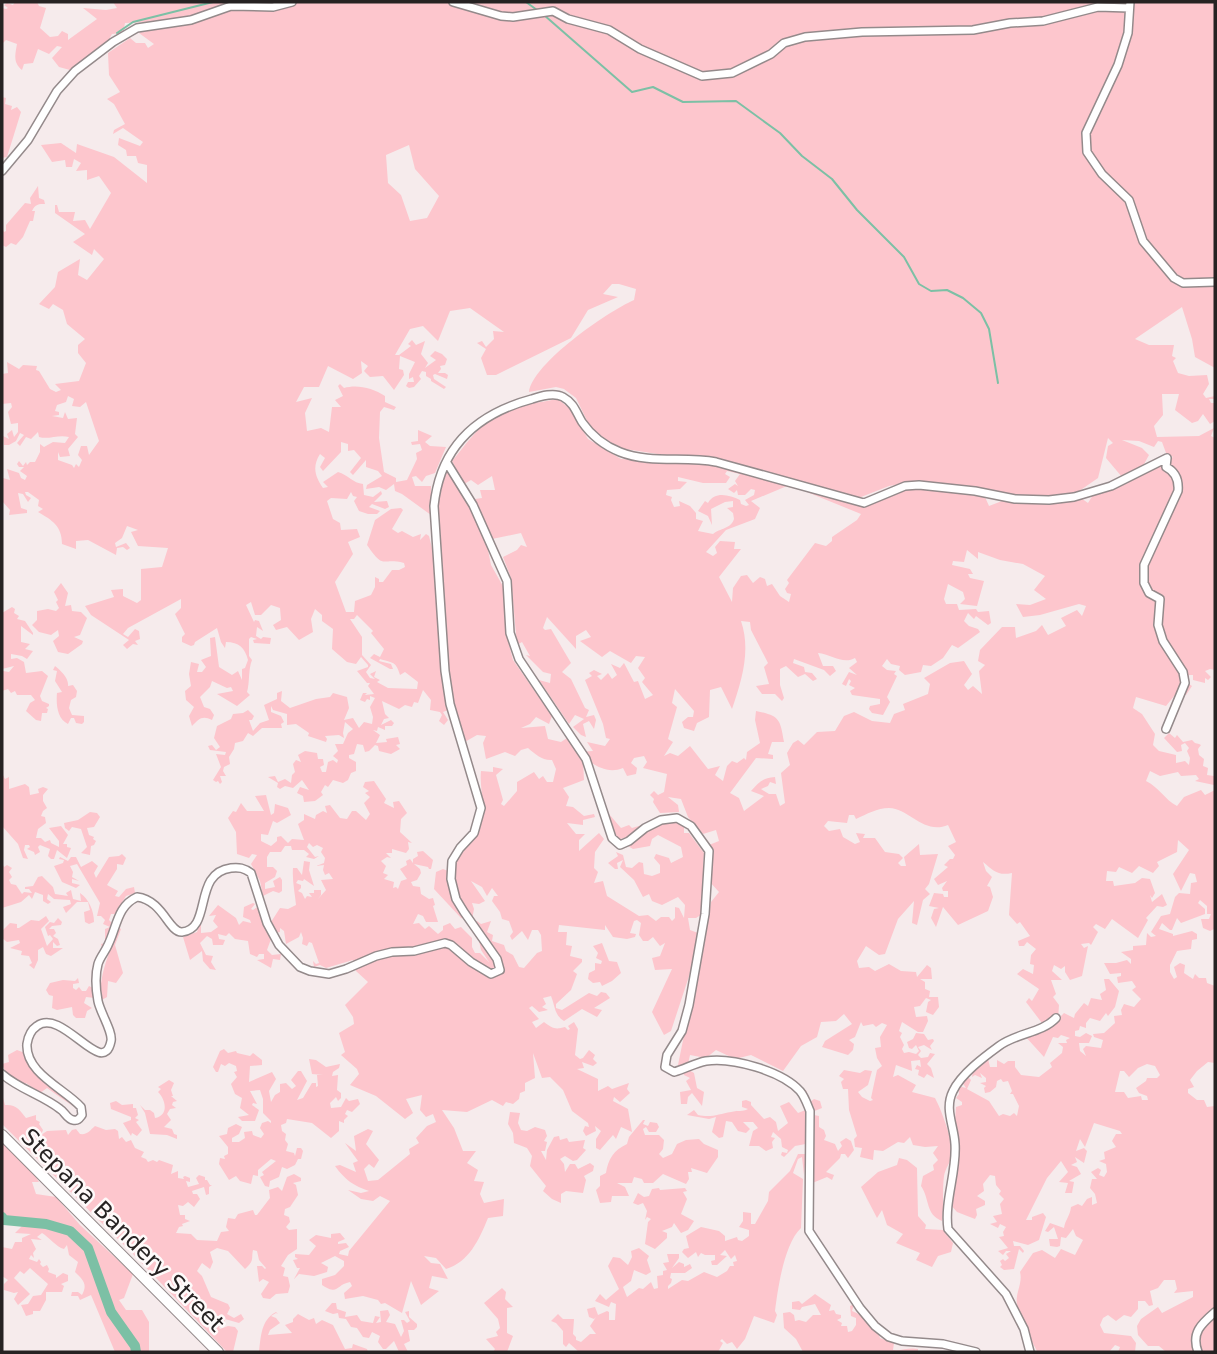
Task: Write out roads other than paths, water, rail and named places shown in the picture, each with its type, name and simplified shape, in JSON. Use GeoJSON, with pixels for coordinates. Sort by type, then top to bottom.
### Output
{"type":"FeatureCollection","features":[{"type":"Feature","properties":{"kind":"main road","name":"Stepana Bandery Street"},"geometry":{"type":"LineString","coordinates":[[2,1135],[218,1352]]}},
{"type":"Feature","properties":{"kind":"street"},"geometry":{"type":"LineString","coordinates":[[2,171],[28,140],[57,91],[75,71],[137,28],[191,20],[231,6],[273,6],[292,2]]}},
{"type":"Feature","properties":{"kind":"street"},"geometry":{"type":"LineString","coordinates":[[453,2],[500,16],[513,17],[553,11],[568,19],[609,30],[640,50],[702,76],[732,73],[771,54],[784,43],[804,37],[973,30],[1010,23],[1043,21],[1098,7],[1129,5],[1128,33],[1118,65],[1086,133],[1087,152],[1102,174],[1129,200],[1143,241],[1174,278],[1184,283],[1215,282]]}},
{"type":"Feature","properties":{"kind":"street"},"geometry":{"type":"LineString","coordinates":[[2,1074],[61,1109],[69,1118],[80,1118],[82,1112],[78,1104],[39,1072],[30,1057],[27,1041],[32,1031],[43,1022],[52,1022],[60,1024],[96,1052],[108,1049],[111,1035],[98,1002],[98,963],[109,945],[123,907],[137,897],[145,898],[158,906],[170,924],[182,932],[195,926],[207,884],[228,869],[241,868],[251,873],[267,923],[279,945],[290,958],[310,971],[329,974],[376,956],[414,951],[445,943],[491,974],[500,970],[497,959],[460,905],[451,879],[452,861],[474,833],[481,808],[450,705],[445,671],[434,506],[437,481],[458,443],[467,433],[494,412],[551,395],[560,395],[573,404],[580,419],[595,436],[617,451],[630,455],[716,462],[864,503],[905,486],[919,485],[975,491],[1015,499],[1049,500],[1074,497],[1111,486],[1167,458],[1166,467],[1174,472],[1178,491],[1144,565],[1143,576],[1149,593],[1160,598],[1158,625],[1163,641],[1183,672],[1185,683],[1166,729]]}},
{"type":"Feature","properties":{"kind":"street"},"geometry":{"type":"LineString","coordinates":[[447,463],[473,505],[507,581],[513,646],[586,759],[612,838],[620,845],[661,820],[677,818],[691,826],[709,851],[705,914],[688,1005],[682,1031],[667,1055],[666,1067],[674,1072],[704,1061],[726,1062],[764,1070],[793,1085],[802,1093],[810,1111],[809,1231],[860,1308],[875,1326],[902,1342],[943,1344],[976,1352]]}},
{"type":"Feature","properties":{"kind":"street"},"geometry":{"type":"LineString","coordinates":[[1030,1352],[1024,1329],[1006,1294],[948,1229],[946,1217],[955,1144],[948,1109],[954,1089],[1000,1045],[1050,1024],[1056,1018]]}},
{"type":"Feature","properties":{"kind":"street"},"geometry":{"type":"LineString","coordinates":[[1198,1352],[1195,1335],[1200,1324],[1215,1312]]}},
{"type":"Feature","properties":{"kind":"waterway"},"geometry":{"type":"LineString","coordinates":[[117,33],[133,22],[213,2]]}},
{"type":"Feature","properties":{"kind":"waterway"},"geometry":{"type":"LineString","coordinates":[[526,2],[537,10]]}},
{"type":"Feature","properties":{"kind":"waterway"},"geometry":{"type":"LineString","coordinates":[[544,15],[632,92],[653,87],[683,102],[736,101],[780,133],[802,156],[832,179],[857,210],[904,257],[919,284],[931,291],[947,290],[963,298],[981,313],[989,329],[998,383]]}},
{"type":"Feature","properties":{"kind":"waterway"},"geometry":{"type":"LineString","coordinates":[[2,1217],[4,1220],[46,1224],[70,1231],[88,1248],[111,1312],[135,1346],[136,1352]]}}]}
